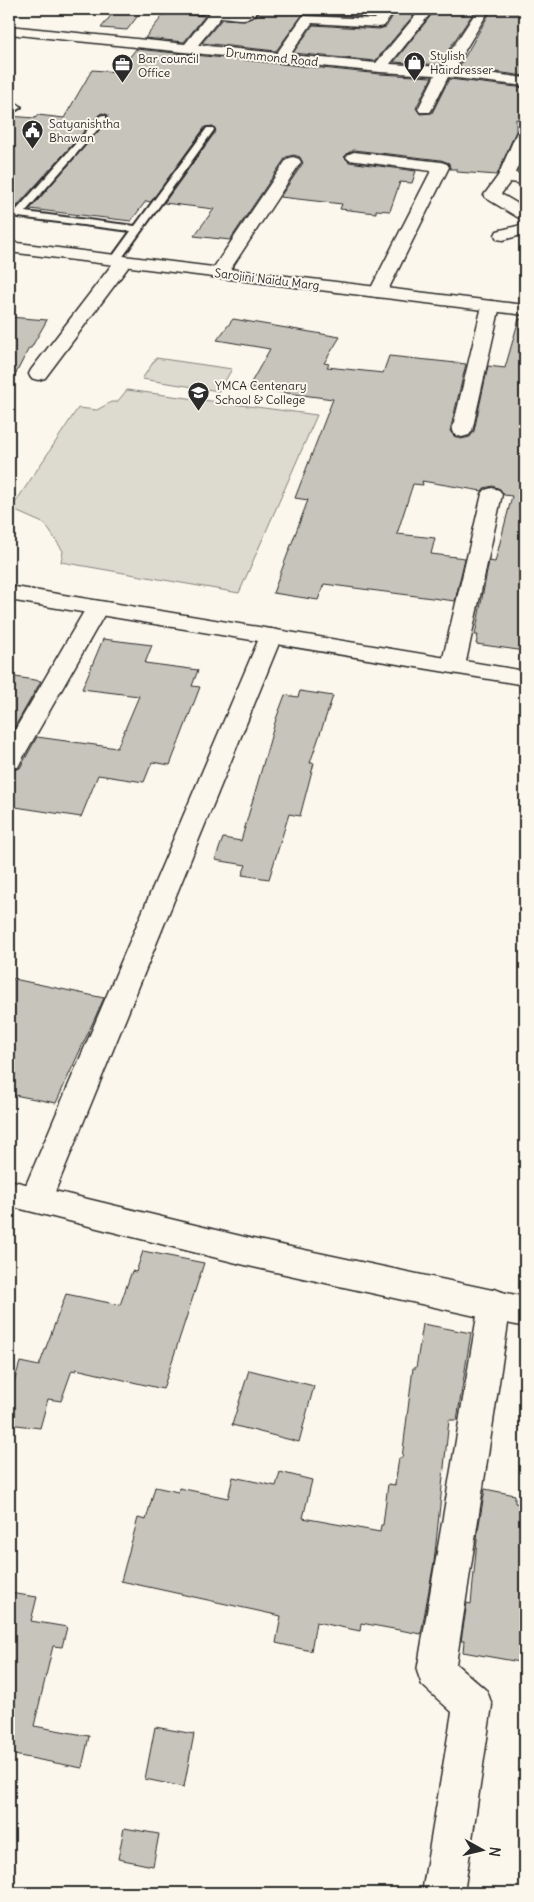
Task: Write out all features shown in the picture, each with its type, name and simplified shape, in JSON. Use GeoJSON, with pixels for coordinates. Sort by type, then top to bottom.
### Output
{"type":"FeatureCollection","features":[{"type":"Feature","properties":{"kind":"street"},"geometry":{"type":"LineString","coordinates":[[188,49],[217,13],[248,15],[253,9]]}},
{"type":"Feature","properties":{"kind":"street"},"geometry":{"type":"LineString","coordinates":[[281,58],[311,14],[379,24],[389,9]]}},
{"type":"Feature","properties":{"kind":"street"},"geometry":{"type":"LineString","coordinates":[[380,68],[428,9]]}},
{"type":"Feature","properties":{"kind":"street"},"geometry":{"type":"LineString","coordinates":[[425,109],[458,50],[484,9]]}},
{"type":"Feature","properties":{"kind":"street","name":"Drummond Road"},"geometry":{"type":"LineString","coordinates":[[9,30],[380,68],[446,71],[525,82]]}},
{"type":"Feature","properties":{"kind":"street"},"geometry":{"type":"LineString","coordinates":[[525,132],[506,177],[492,195],[525,215]]}},
{"type":"Feature","properties":{"kind":"street"},"geometry":{"type":"LineString","coordinates":[[354,157],[441,167],[378,292]]}},
{"type":"Feature","properties":{"kind":"street"},"geometry":{"type":"LineString","coordinates":[[219,273],[293,162]]}},
{"type":"Feature","properties":{"kind":"street"},"geometry":{"type":"LineString","coordinates":[[506,177],[525,179]]}},
{"type":"Feature","properties":{"kind":"street"},"geometry":{"type":"LineString","coordinates":[[503,235],[525,229]]}},
{"type":"Feature","properties":{"kind":"street","name":"Sarojini Naidu Marg"},"geometry":{"type":"LineString","coordinates":[[9,247],[525,310]]}},
{"type":"Feature","properties":{"kind":"street"},"geometry":{"type":"LineString","coordinates":[[38,374],[119,261]]}},
{"type":"Feature","properties":{"kind":"street"},"geometry":{"type":"LineString","coordinates":[[462,431],[491,306]]}},
{"type":"Feature","properties":{"kind":"street"},"geometry":{"type":"LineString","coordinates":[[453,666],[492,494]]}},
{"type":"Feature","properties":{"kind":"street"},"geometry":{"type":"LineString","coordinates":[[9,593],[525,678]]}},
{"type":"Feature","properties":{"kind":"street"},"geometry":{"type":"LineString","coordinates":[[9,761],[97,608]]}},
{"type":"Feature","properties":{"kind":"street"},"geometry":{"type":"LineString","coordinates":[[271,636],[22,1196],[253,1253],[510,1308],[436,1671],[473,1705],[443,1893]]}},
{"type":"Feature","properties":{"kind":"lane"},"geometry":{"type":"LineString","coordinates":[[168,9],[201,12],[204,9]]}},
{"type":"Feature","properties":{"kind":"lane"},"geometry":{"type":"LineString","coordinates":[[103,118],[18,214],[138,229]]}},
{"type":"Feature","properties":{"kind":"lane"},"geometry":{"type":"LineString","coordinates":[[119,261],[138,229],[210,130]]}},
{"type":"Feature","properties":{"kind":"shaded area"},"geometry":{"type":"Polygon","coordinates":[[[156,358],[232,369],[219,391],[142,379],[156,358]]]}},
{"type":"Feature","properties":{"kind":"shaded area"},"geometry":{"type":"Polygon","coordinates":[[[127,390],[317,415],[239,593],[61,562],[63,551],[45,524],[11,509],[78,408],[97,410],[111,402],[117,402],[127,390]]]}},
{"type":"Feature","properties":{"kind":"building"},"geometry":{"type":"Polygon","coordinates":[[[116,9],[143,9],[127,30],[101,28],[116,9]]]}},
{"type":"Feature","properties":{"kind":"building"},"geometry":{"type":"Polygon","coordinates":[[[262,9],[380,9],[374,17],[303,14],[276,51],[202,43],[222,19],[247,20],[257,15],[262,9]]]}},
{"type":"Feature","properties":{"kind":"building"},"geometry":{"type":"Polygon","coordinates":[[[397,9],[419,9],[375,61],[293,53],[313,25],[379,29],[386,27],[397,9]]]}},
{"type":"Feature","properties":{"kind":"building"},"geometry":{"type":"Polygon","coordinates":[[[436,9],[476,9],[449,49],[442,65],[394,62],[436,9]]]}},
{"type":"Feature","properties":{"kind":"building"},"geometry":{"type":"Polygon","coordinates":[[[492,9],[525,9],[525,76],[459,67],[492,9]]]}},
{"type":"Feature","properties":{"kind":"building"},"geometry":{"type":"Polygon","coordinates":[[[165,13],[205,16],[184,42],[145,38],[165,13]]]}},
{"type":"Feature","properties":{"kind":"building"},"geometry":{"type":"Polygon","coordinates":[[[136,49],[380,74],[432,77],[416,108],[420,114],[432,113],[449,79],[525,88],[525,112],[522,112],[521,120],[516,119],[516,131],[497,175],[457,172],[457,169],[450,169],[449,163],[441,160],[354,150],[348,153],[344,157],[349,162],[416,171],[412,183],[400,182],[390,211],[376,210],[376,213],[340,209],[342,204],[280,197],[303,163],[300,157],[294,155],[286,157],[230,240],[194,236],[214,209],[164,203],[216,131],[213,126],[205,127],[151,202],[146,201],[131,221],[30,209],[107,121],[108,115],[102,113],[16,207],[9,206],[9,116],[35,118],[38,115],[64,118],[92,70],[118,72],[136,49]]]}},
{"type":"Feature","properties":{"kind":"building"},"geometry":{"type":"Polygon","coordinates":[[[9,317],[47,320],[31,348],[29,348],[9,387],[9,317]]]}},
{"type":"Feature","properties":{"kind":"building"},"geometry":{"type":"Polygon","coordinates":[[[233,319],[340,337],[324,363],[329,364],[327,367],[383,373],[389,356],[466,364],[450,431],[454,436],[461,439],[470,437],[474,431],[488,366],[505,368],[519,319],[525,320],[525,651],[476,644],[478,635],[475,635],[489,561],[495,562],[512,496],[504,495],[500,489],[493,486],[484,488],[482,491],[422,481],[423,485],[413,484],[397,534],[435,538],[431,554],[465,558],[455,601],[324,584],[318,600],[273,593],[308,500],[295,498],[333,399],[248,388],[270,349],[217,340],[233,319]]]}},
{"type":"Feature","properties":{"kind":"building"},"geometry":{"type":"Polygon","coordinates":[[[103,639],[152,645],[145,663],[198,670],[192,686],[200,687],[170,765],[152,762],[144,782],[98,775],[81,817],[9,806],[9,771],[20,768],[37,737],[117,748],[139,696],[82,689],[103,639]]]}},
{"type":"Feature","properties":{"kind":"building"},"geometry":{"type":"Polygon","coordinates":[[[9,676],[41,681],[9,737],[9,676]]]}},
{"type":"Feature","properties":{"kind":"building"},"geometry":{"type":"Polygon","coordinates":[[[300,691],[333,696],[310,763],[314,763],[300,816],[289,814],[269,879],[242,875],[246,865],[215,860],[223,838],[241,841],[276,719],[285,695],[298,697],[300,691]]]}},
{"type":"Feature","properties":{"kind":"building"},"geometry":{"type":"Polygon","coordinates":[[[9,978],[104,998],[56,1103],[9,1094],[9,978]]]}},
{"type":"Feature","properties":{"kind":"building"},"geometry":{"type":"Polygon","coordinates":[[[143,1251],[204,1263],[163,1389],[76,1369],[76,1371],[72,1370],[61,1401],[48,1399],[40,1428],[9,1424],[9,1399],[20,1362],[39,1366],[66,1294],[120,1305],[132,1271],[136,1272],[143,1251]]]}},
{"type":"Feature","properties":{"kind":"building"},"geometry":{"type":"Polygon","coordinates":[[[423,1324],[471,1333],[457,1420],[449,1420],[434,1562],[421,1634],[361,1623],[360,1631],[316,1622],[311,1651],[276,1643],[281,1616],[121,1581],[138,1518],[146,1520],[155,1487],[178,1492],[179,1488],[228,1498],[233,1477],[276,1486],[280,1472],[312,1480],[303,1518],[380,1532],[381,1525],[383,1525],[388,1484],[395,1485],[399,1458],[402,1458],[413,1368],[416,1368],[423,1324]]]}},
{"type":"Feature","properties":{"kind":"building"},"geometry":{"type":"Polygon","coordinates":[[[249,1370],[314,1386],[299,1442],[232,1425],[249,1370]]]}},
{"type":"Feature","properties":{"kind":"building"},"geometry":{"type":"Polygon","coordinates":[[[485,1489],[515,1495],[515,1503],[525,1505],[525,1663],[463,1652],[464,1641],[461,1641],[467,1603],[471,1604],[478,1530],[485,1489]]]}},
{"type":"Feature","properties":{"kind":"building"},"geometry":{"type":"Polygon","coordinates":[[[9,1593],[37,1597],[31,1621],[67,1627],[62,1647],[53,1646],[34,1726],[89,1736],[82,1768],[9,1754],[9,1593]]]}},
{"type":"Feature","properties":{"kind":"building"},"geometry":{"type":"Polygon","coordinates":[[[155,1727],[194,1734],[184,1787],[145,1779],[155,1727]]]}},
{"type":"Feature","properties":{"kind":"building"},"geometry":{"type":"Polygon","coordinates":[[[124,1828],[159,1834],[153,1866],[118,1859],[124,1828]]]}},
{"type":"Feature","properties":{"kind":"place","name":"Stylish Hairdresser"},"geometry":{"type":"Point","coordinates":[414,81]}},
{"type":"Feature","properties":{"kind":"place","name":"Bar council Office"},"geometry":{"type":"Point","coordinates":[122,84]}},
{"type":"Feature","properties":{"kind":"place","name":"Satyanishtha Bhawan"},"geometry":{"type":"Point","coordinates":[33,149]}},
{"type":"Feature","properties":{"kind":"place","name":"YMCA Centenary School & College"},"geometry":{"type":"Point","coordinates":[199,411]}}]}
